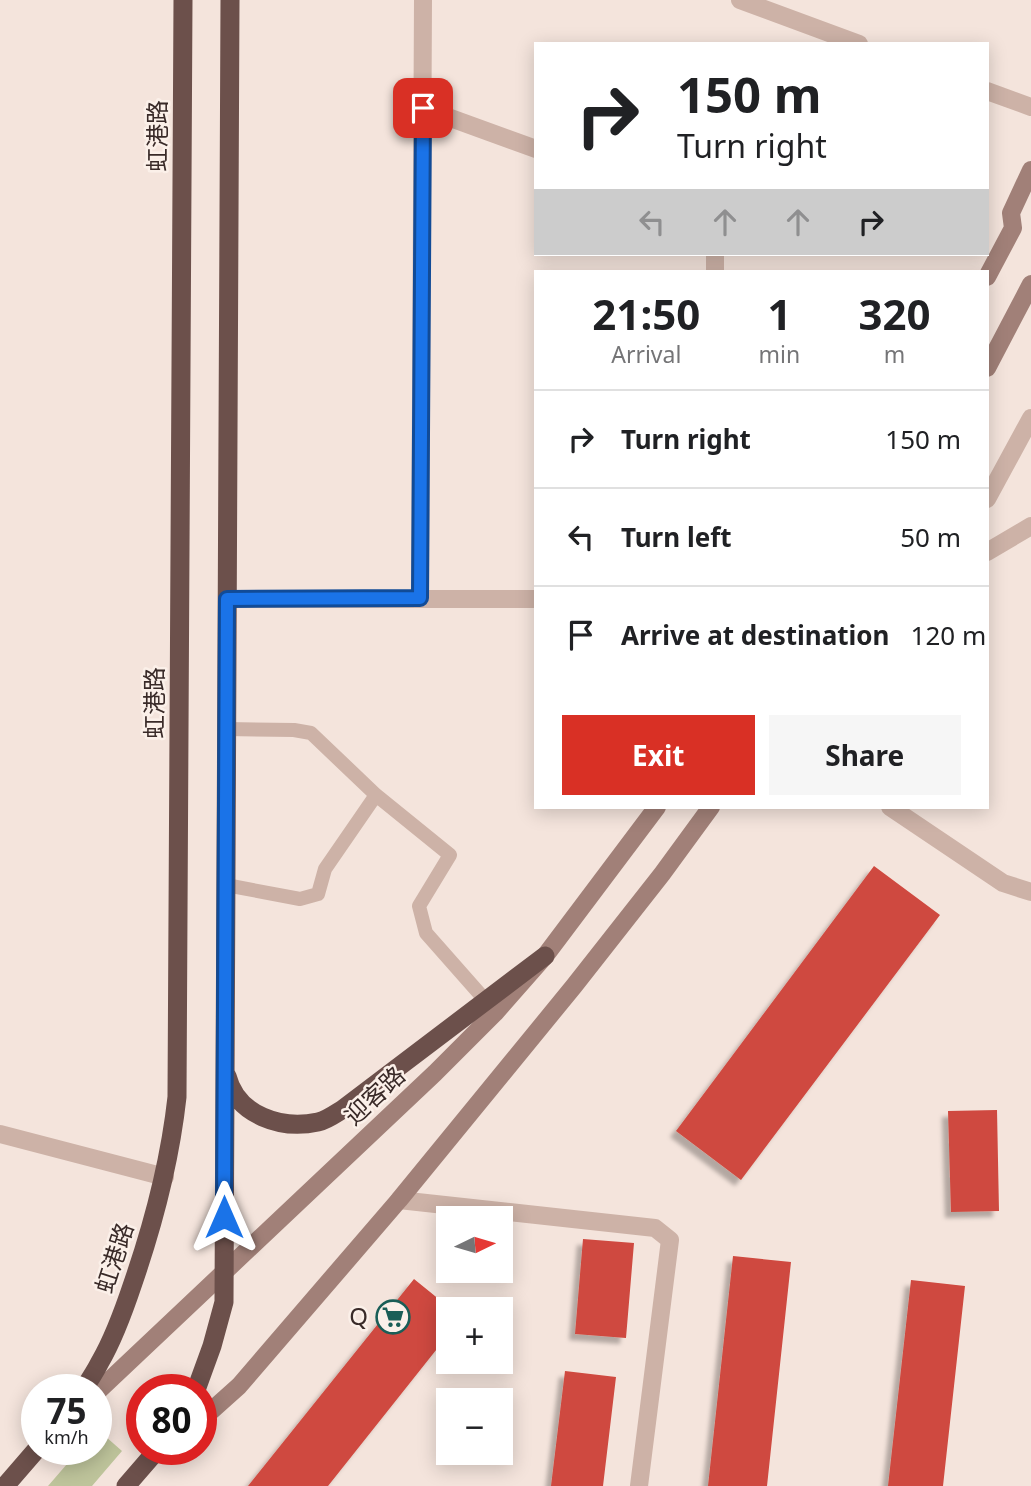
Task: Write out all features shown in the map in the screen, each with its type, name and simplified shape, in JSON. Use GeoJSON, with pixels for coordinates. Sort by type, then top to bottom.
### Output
{"type":"FeatureCollection","features":[{"type":"Feature","properties":{"kind":"highway","name":"虹港路"},"geometry":{"type":"LineString","coordinates":[[93,1374],[123,1311],[144,1251],[164,1177],[177,1097],[183,0]]}},
{"type":"Feature","properties":{"kind":"highway"},"geometry":{"type":"LineString","coordinates":[[202,1374],[223,1302],[224,1272],[230,0]]}},
{"type":"Feature","properties":{"kind":"highway"},"geometry":{"type":"LineString","coordinates":[[225,1065],[230,1087],[241,1102],[257,1114],[279,1123],[299,1125],[322,1121],[343,1109],[545,956]]}},
{"type":"Feature","properties":{"kind":"highway"},"geometry":{"type":"LineString","coordinates":[[5,1486],[23,1465]]}},
{"type":"Feature","properties":{"kind":"highway"},"geometry":{"type":"LineString","coordinates":[[126,1486],[144,1465]]}},
{"type":"Feature","properties":{"kind":"main road"},"geometry":{"type":"LineString","coordinates":[[989,273],[1013,228],[1011,213],[1031,170]]}},
{"type":"Feature","properties":{"kind":"main road"},"geometry":{"type":"LineString","coordinates":[[989,365],[1031,284]]}},
{"type":"Feature","properties":{"kind":"main road","name":"迎客路"},"geometry":{"type":"LineString","coordinates":[[112,1378],[495,1013],[545,956],[655,809]]}},
{"type":"Feature","properties":{"kind":"main road"},"geometry":{"type":"LineString","coordinates":[[217,1406],[239,1386],[399,1200],[574,986],[662,874],[709,809]]}},
{"type":"Feature","properties":{"kind":"main road"},"geometry":{"type":"LineString","coordinates":[[126,1486],[150,1465]]}},
{"type":"Feature","properties":{"kind":"street"},"geometry":{"type":"LineString","coordinates":[[420,598],[423,0]]}},
{"type":"Feature","properties":{"kind":"street"},"geometry":{"type":"LineString","coordinates":[[740,0],[854,42]]}},
{"type":"Feature","properties":{"kind":"street"},"geometry":{"type":"LineString","coordinates":[[989,91],[1031,107]]}},
{"type":"Feature","properties":{"kind":"street"},"geometry":{"type":"LineString","coordinates":[[423,108],[534,148]]}},
{"type":"Feature","properties":{"kind":"street"},"geometry":{"type":"LineString","coordinates":[[989,495],[1031,418]]}},
{"type":"Feature","properties":{"kind":"street"},"geometry":{"type":"LineString","coordinates":[[989,551],[1031,526]]}},
{"type":"Feature","properties":{"kind":"street"},"geometry":{"type":"LineString","coordinates":[[227,599],[534,599]]}},
{"type":"Feature","properties":{"kind":"street"},"geometry":{"type":"LineString","coordinates":[[893,809],[1003,883],[1031,892]]}},
{"type":"Feature","properties":{"kind":"street"},"geometry":{"type":"LineString","coordinates":[[0,1133],[164,1177]]}},
{"type":"Feature","properties":{"kind":"street"},"geometry":{"type":"LineString","coordinates":[[399,1200],[655,1228],[670,1240],[639,1486]]}},
{"type":"Feature","properties":{"kind":"lane"},"geometry":{"type":"LineString","coordinates":[[226,729],[294,730],[311,733],[376,794],[450,855],[419,906],[426,933],[486,1000]]}},
{"type":"Feature","properties":{"kind":"lane"},"geometry":{"type":"LineString","coordinates":[[226,886],[300,899],[318,894],[325,869],[376,794]]}},
{"type":"Feature","properties":{"kind":"green space"},"geometry":{"type":"Polygon","coordinates":[[[112,1442],[122,1451],[112,1463],[112,1442]]]}},
{"type":"Feature","properties":{"kind":"green space"},"geometry":{"type":"Polygon","coordinates":[[[66,1465],[110,1465],[92,1486],[48,1486],[66,1465]]]}},
{"type":"Feature","properties":{"kind":"building"},"geometry":{"type":"Polygon","coordinates":[[[874,866],[940,915],[741,1180],[676,1131],[874,866]]]}},
{"type":"Feature","properties":{"kind":"building"},"geometry":{"type":"Polygon","coordinates":[[[997,1110],[999,1211],[951,1212],[948,1111],[997,1110]]]}},
{"type":"Feature","properties":{"kind":"building"},"geometry":{"type":"Polygon","coordinates":[[[583,1239],[634,1243],[626,1338],[575,1334],[583,1239]]]}},
{"type":"Feature","properties":{"kind":"building"},"geometry":{"type":"Polygon","coordinates":[[[733,1256],[791,1262],[767,1486],[708,1486],[733,1256]]]}},
{"type":"Feature","properties":{"kind":"building"},"geometry":{"type":"Polygon","coordinates":[[[414,1279],[436,1297],[436,1350],[328,1486],[248,1486],[414,1279]]]}},
{"type":"Feature","properties":{"kind":"building"},"geometry":{"type":"Polygon","coordinates":[[[911,1280],[965,1286],[943,1486],[888,1486],[911,1280]]]}},
{"type":"Feature","properties":{"kind":"building"},"geometry":{"type":"Polygon","coordinates":[[[565,1371],[616,1377],[603,1486],[551,1486],[565,1371]]]}},
{"type":"Feature","properties":{"kind":"place","name":"Q"},"geometry":{"type":"Point","coordinates":[393,1317]}},
{"type":"Feature","properties":{"kind":"route"},"geometry":{"type":"LineString","coordinates":[[224,1217],[227,599],[420,598],[423,108]]}}]}
